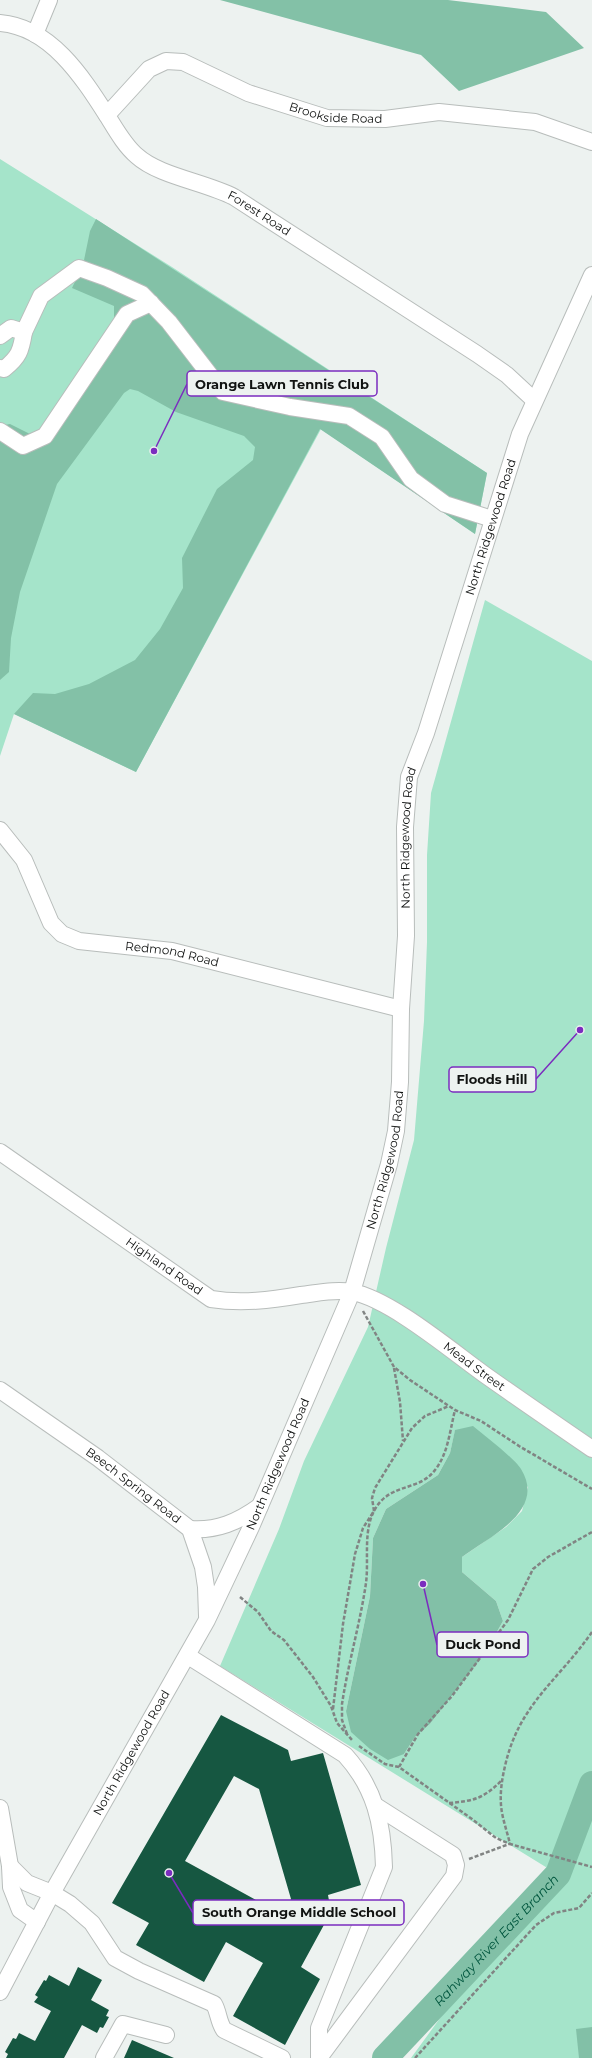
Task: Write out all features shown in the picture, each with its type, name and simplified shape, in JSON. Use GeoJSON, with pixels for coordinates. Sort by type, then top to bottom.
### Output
{"type":"FeatureCollection","features":[{"type":"Feature","properties":{"kind":"street"},"geometry":{"type":"LineString","coordinates":[[34,34],[49,0]]}},
{"type":"Feature","properties":{"kind":"street","name":"Forest Road"},"geometry":{"type":"LineString","coordinates":[[0,23],[34,34],[62,53],[80,74],[136,156],[154,167],[218,188],[234,197],[477,354],[507,375],[534,400]]}},
{"type":"Feature","properties":{"kind":"street","name":"Brookside Road"},"geometry":{"type":"LineString","coordinates":[[107,114],[149,69],[166,61],[183,62],[248,93],[327,118],[385,119],[439,112],[535,122],[592,142]]}},
{"type":"Feature","properties":{"kind":"street"},"geometry":{"type":"LineString","coordinates":[[0,368],[4,369],[16,360],[21,348],[24,332],[41,296],[79,268],[107,278],[142,294],[169,322],[223,392],[290,407],[349,416],[382,437],[411,479],[445,504],[492,519]]}},
{"type":"Feature","properties":{"kind":"street","name":"North Ridgewood Road"},"geometry":{"type":"LineString","coordinates":[[0,1992],[52,1894],[207,1620],[260,1506],[352,1292],[389,1164],[396,1131],[400,1082],[401,1010],[406,936],[405,827],[409,777],[426,733],[492,519],[520,434],[534,400],[592,275]]}},
{"type":"Feature","properties":{"kind":"street"},"geometry":{"type":"LineString","coordinates":[[0,431],[23,446],[45,436],[127,314],[151,303]]}},
{"type":"Feature","properties":{"kind":"street"},"geometry":{"type":"LineString","coordinates":[[0,336],[11,328],[24,332]]}},
{"type":"Feature","properties":{"kind":"street","name":"Redmond Road"},"geometry":{"type":"LineString","coordinates":[[0,830],[24,860],[36,884],[51,923],[55,929],[69,938],[98,944],[172,951],[401,1010]]}},
{"type":"Feature","properties":{"kind":"street","name":"Highland Road"},"geometry":{"type":"LineString","coordinates":[[0,1152],[211,1299],[229,1302],[252,1302],[330,1291],[352,1292]]}},
{"type":"Feature","properties":{"kind":"street","name":"Mead Street"},"geometry":{"type":"LineString","coordinates":[[352,1292],[368,1297],[392,1309],[592,1449]]}},
{"type":"Feature","properties":{"kind":"street","name":"Beech Spring Road"},"geometry":{"type":"LineString","coordinates":[[0,1390],[98,1458],[190,1529],[203,1567],[206,1587],[207,1620]]}},
{"type":"Feature","properties":{"kind":"street"},"geometry":{"type":"LineString","coordinates":[[190,1529],[217,1528],[235,1523],[260,1506]]}},
{"type":"Feature","properties":{"kind":"street"},"geometry":{"type":"LineString","coordinates":[[188,1656],[345,1755],[356,1768],[368,1787],[376,1806],[383,1841],[384,1868],[319,2028],[319,2058],[454,1876],[456,1865],[453,1855],[376,1806]]}},
{"type":"Feature","properties":{"kind":"street"},"geometry":{"type":"LineString","coordinates":[[0,1808],[10,1866],[11,1887],[20,1910],[37,1922]]}},
{"type":"Feature","properties":{"kind":"street"},"geometry":{"type":"LineString","coordinates":[[10,1866],[27,1883],[70,1904],[92,1923],[115,1958],[139,1971],[214,2004],[218,2012],[218,2021],[224,2030],[282,2058]]}},
{"type":"Feature","properties":{"kind":"street"},"geometry":{"type":"LineString","coordinates":[[104,2058],[123,2024],[166,2035]]}},
{"type":"Feature","properties":{"kind":"path"},"geometry":{"type":"LineString","coordinates":[[352,1292],[394,1367],[400,1402],[402,1441]]}},
{"type":"Feature","properties":{"kind":"path"},"geometry":{"type":"LineString","coordinates":[[394,1367],[455,1410],[481,1421],[519,1446],[592,1489]]}},
{"type":"Feature","properties":{"kind":"path"},"geometry":{"type":"LineString","coordinates":[[348,1736],[342,1720],[342,1704],[366,1582],[369,1532],[374,1511],[372,1498],[375,1488],[402,1441],[412,1428],[425,1416],[449,1406]]}},
{"type":"Feature","properties":{"kind":"path"},"geometry":{"type":"LineString","coordinates":[[333,1711],[342,1624],[355,1554],[363,1528],[386,1495],[398,1488],[426,1479],[435,1470],[446,1449],[455,1410]]}},
{"type":"Feature","properties":{"kind":"path"},"geometry":{"type":"LineString","coordinates":[[399,1767],[418,1734],[452,1696],[508,1620],[533,1569],[548,1557],[592,1532]]}},
{"type":"Feature","properties":{"kind":"path"},"geometry":{"type":"LineString","coordinates":[[240,1597],[258,1612],[271,1631],[284,1640],[313,1677],[333,1711],[337,1723],[348,1736],[377,1760],[385,1764],[399,1767],[482,1828],[510,1844],[591,1867]]}},
{"type":"Feature","properties":{"kind":"path"},"geometry":{"type":"LineString","coordinates":[[510,1844],[501,1805],[501,1781],[509,1746],[534,1701],[592,1632]]}},
{"type":"Feature","properties":{"kind":"path"},"geometry":{"type":"LineString","coordinates":[[449,1803],[478,1799],[490,1792],[501,1781]]}},
{"type":"Feature","properties":{"kind":"path"},"geometry":{"type":"LineString","coordinates":[[456,1865],[510,1844]]}},
{"type":"Feature","properties":{"kind":"path"},"geometry":{"type":"LineString","coordinates":[[415,2058],[536,1926],[554,1913],[580,1908],[592,1893]]}},
{"type":"Feature","properties":{"kind":"shaded area"},"geometry":{"type":"Polygon","coordinates":[[[220,0],[448,0],[546,12],[584,48],[459,91],[421,55],[220,0]]]}},
{"type":"Feature","properties":{"kind":"shaded area"},"geometry":{"type":"Polygon","coordinates":[[[0,159],[172,267],[487,473],[475,534],[321,429],[136,772],[14,714],[0,756],[0,159]]]}},
{"type":"Feature","properties":{"kind":"shaded area"},"geometry":{"type":"Polygon","coordinates":[[[96,219],[487,473],[475,534],[320,429],[136,772],[14,714],[33,693],[55,694],[89,684],[135,660],[160,629],[183,588],[182,558],[217,489],[253,460],[255,447],[244,436],[176,412],[138,391],[130,389],[124,393],[57,484],[20,592],[11,638],[9,672],[0,680],[0,426],[10,424],[46,442],[114,342],[114,306],[72,288],[83,265],[90,231],[96,219]]]}},
{"type":"Feature","properties":{"kind":"shaded area"},"geometry":{"type":"Polygon","coordinates":[[[485,600],[592,661],[592,2058],[411,2058],[549,1869],[220,1666],[279,1529],[304,1461],[368,1327],[386,1248],[414,1140],[424,1021],[427,942],[427,855],[431,793],[485,600]],[[455,1431],[450,1453],[438,1475],[386,1509],[373,1538],[370,1596],[346,1711],[404,1754],[415,1737],[430,1724],[485,1653],[503,1621],[496,1601],[462,1572],[462,1557],[506,1527],[522,1511],[528,1487],[455,1431]]]}},
{"type":"Feature","properties":{"kind":"shaded area"},"geometry":{"type":"Polygon","coordinates":[[[473,1426],[517,1464],[521,1469],[527,1484],[527,1498],[521,1510],[499,1531],[462,1557],[462,1572],[496,1601],[503,1621],[485,1653],[430,1724],[415,1737],[404,1754],[388,1760],[370,1749],[351,1732],[346,1711],[370,1596],[373,1538],[386,1509],[438,1475],[450,1453],[455,1430],[473,1426]]]}},
{"type":"Feature","properties":{"kind":"shaded area"},"geometry":{"type":"Polygon","coordinates":[[[592,2027],[592,2058],[579,2058],[576,2029],[592,2027]]]}},
{"type":"Feature","properties":{"kind":"building"},"geometry":{"type":"Polygon","coordinates":[[[221,1715],[288,1750],[291,1761],[323,1753],[361,1885],[328,1895],[331,1912],[301,1967],[320,1979],[285,2045],[233,2016],[263,1963],[226,1942],[204,1982],[136,1945],[149,1923],[112,1903],[221,1715]],[[234,1776],[185,1861],[283,1915],[291,1899],[259,1789],[234,1776]]]}},
{"type":"Feature","properties":{"kind":"building"},"geometry":{"type":"Polygon","coordinates":[[[78,1967],[102,1980],[91,2000],[109,2010],[106,2016],[109,2017],[103,2028],[100,2027],[97,2033],[82,2025],[64,2058],[6,2058],[8,2054],[5,2052],[13,2038],[16,2039],[19,2033],[35,2041],[51,2011],[34,2002],[38,1997],[35,1995],[44,1980],[46,1981],[49,1975],[69,1986],[78,1967]]]}},
{"type":"Feature","properties":{"kind":"building"},"geometry":{"type":"Polygon","coordinates":[[[132,2040],[174,2058],[124,2058],[132,2040]]]}},
{"type":"Feature","properties":{"kind":"waterway","name":"Rahway River East Branch"},"geometry":{"type":"LineString","coordinates":[[385,2058],[558,1874],[592,1784]]}},
{"type":"Feature","properties":{"kind":"place","name":"Orange Lawn Tennis Club"},"geometry":{"type":"Point","coordinates":[154,451]}},
{"type":"Feature","properties":{"kind":"place","name":"Floods Hill"},"geometry":{"type":"Point","coordinates":[580,1030]}},
{"type":"Feature","properties":{"kind":"place","name":"Duck Pond"},"geometry":{"type":"Point","coordinates":[423,1584]}},
{"type":"Feature","properties":{"kind":"place","name":"South Orange Middle School"},"geometry":{"type":"Point","coordinates":[169,1873]}}]}
